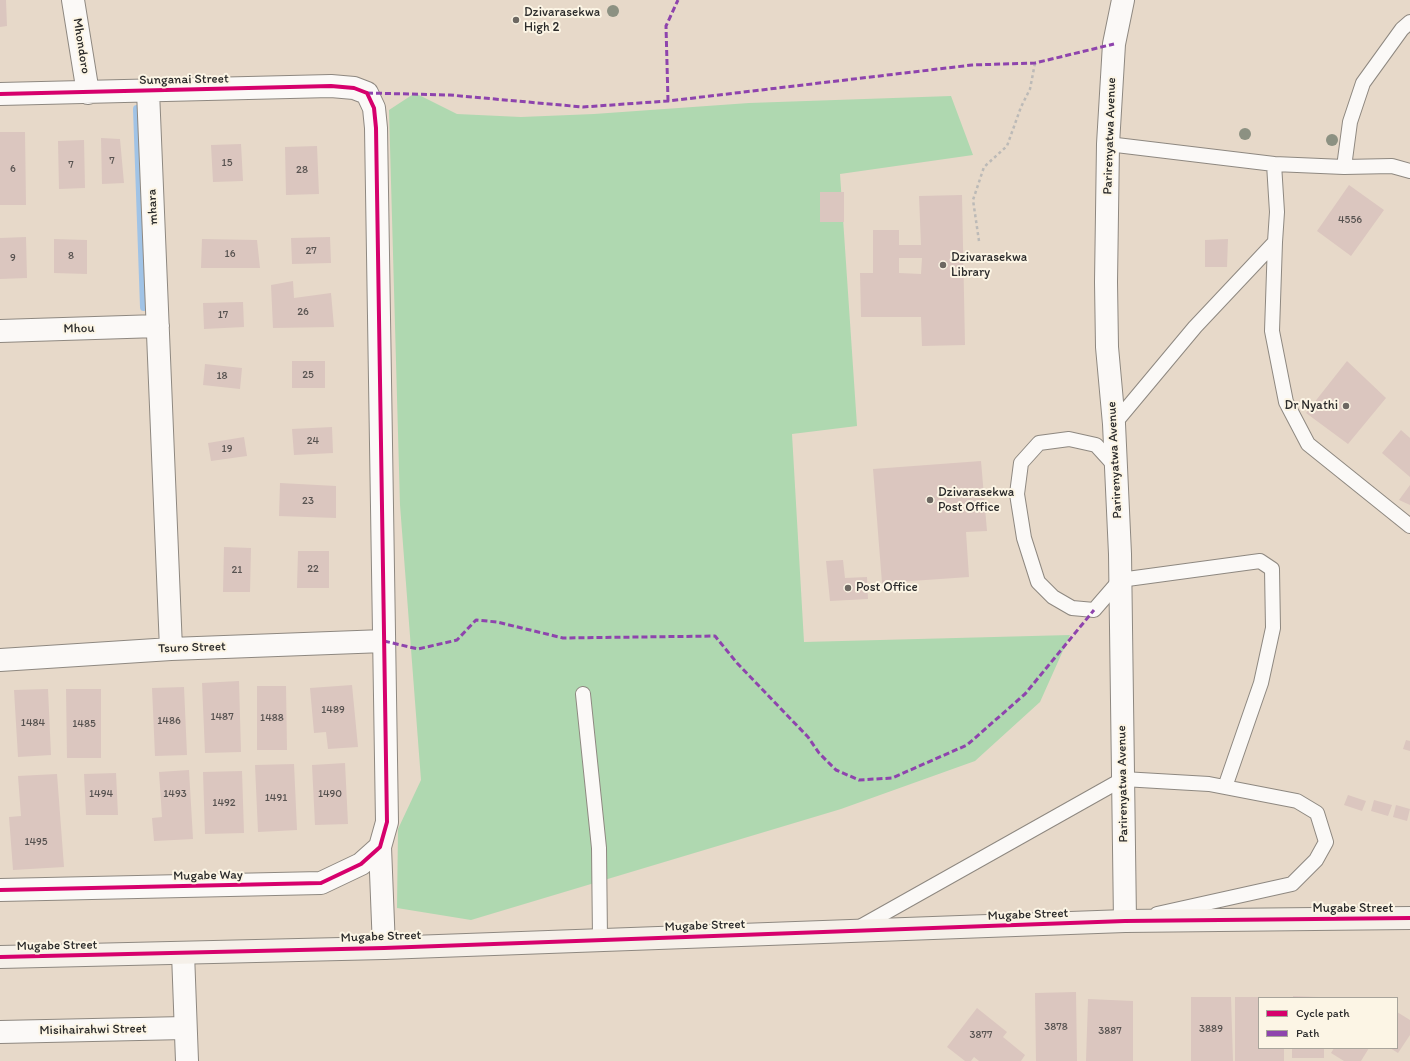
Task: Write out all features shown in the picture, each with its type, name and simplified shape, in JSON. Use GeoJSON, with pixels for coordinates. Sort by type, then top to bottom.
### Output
{"type":"FeatureCollection","features":[{"type":"Feature","properties":{"kind":"street","name":"Mhondoro"},"geometry":{"type":"LineString","coordinates":[[73,0],[88,93]]}},
{"type":"Feature","properties":{"kind":"street","name":"Parirenyatwa Avenue"},"geometry":{"type":"LineString","coordinates":[[1123,0],[1114,44],[1108,144],[1107,347],[1114,424],[1120,580],[1125,921]]}},
{"type":"Feature","properties":{"kind":"street","name":"Sunganai Street"},"geometry":{"type":"LineString","coordinates":[[0,94],[331,86],[354,88],[367,93],[374,108],[376,128],[384,641]]}},
{"type":"Feature","properties":{"kind":"street","name":"mhara"},"geometry":{"type":"LineString","coordinates":[[148,91],[171,648]]}},
{"type":"Feature","properties":{"kind":"street","name":"Mhou"},"geometry":{"type":"LineString","coordinates":[[0,331],[158,325]]}},
{"type":"Feature","properties":{"kind":"street","name":"Tsuro Street"},"geometry":{"type":"LineString","coordinates":[[0,660],[171,648],[384,641]]}},
{"type":"Feature","properties":{"kind":"street"},"geometry":{"type":"LineString","coordinates":[[384,641],[387,822],[380,846],[384,948]]}},
{"type":"Feature","properties":{"kind":"street","name":"Mugabe Way"},"geometry":{"type":"LineString","coordinates":[[0,890],[321,883],[361,864],[380,846]]}},
{"type":"Feature","properties":{"kind":"street","name":"Mugabe Street"},"geometry":{"type":"LineString","coordinates":[[0,957],[384,948],[1125,921],[1410,918]]}},
{"type":"Feature","properties":{"kind":"street"},"geometry":{"type":"LineString","coordinates":[[183,952],[187,1061]]}},
{"type":"Feature","properties":{"kind":"street","name":"Misihairahwi Street"},"geometry":{"type":"LineString","coordinates":[[0,1032],[185,1028]]}},
{"type":"Feature","properties":{"kind":"lane"},"geometry":{"type":"LineString","coordinates":[[1344,167],[1350,122],[1363,83],[1402,29],[1410,22]]}},
{"type":"Feature","properties":{"kind":"lane"},"geometry":{"type":"LineString","coordinates":[[1108,144],[1274,164],[1344,167],[1392,166],[1410,171]]}},
{"type":"Feature","properties":{"kind":"lane"},"geometry":{"type":"LineString","coordinates":[[1274,164],[1277,212],[1272,331],[1286,402],[1308,444],[1410,526]]}},
{"type":"Feature","properties":{"kind":"lane"},"geometry":{"type":"LineString","coordinates":[[1114,424],[1195,327],[1275,242]]}},
{"type":"Feature","properties":{"kind":"lane"},"geometry":{"type":"LineString","coordinates":[[1116,467],[1096,445],[1069,439],[1039,443],[1021,463],[1018,494],[1024,538],[1038,582],[1053,597],[1072,608],[1094,610],[1120,580],[1260,561],[1272,569],[1273,628],[1261,683],[1225,787]]}},
{"type":"Feature","properties":{"kind":"lane"},"geometry":{"type":"LineString","coordinates":[[584,694],[599,848],[600,939]]}},
{"type":"Feature","properties":{"kind":"lane"},"geometry":{"type":"LineString","coordinates":[[851,932],[1123,779],[1225,787],[1297,801],[1317,813],[1326,842],[1316,860],[1292,884],[1125,921]]}},
{"type":"Feature","properties":{"kind":"path"},"geometry":{"type":"LineString","coordinates":[[979,241],[973,200],[984,167],[1006,146],[1021,106],[1030,89],[1035,63]]}},
{"type":"Feature","properties":{"kind":"green space"},"geometry":{"type":"Polygon","coordinates":[[[415,93],[457,114],[521,117],[594,114],[749,103],[951,96],[973,155],[840,174],[857,426],[792,434],[804,642],[1070,635],[1040,702],[975,761],[841,809],[471,920],[397,908],[398,829],[421,780],[400,505],[389,110],[415,93]]]}},
{"type":"Feature","properties":{"kind":"building"},"geometry":{"type":"Polygon","coordinates":[[[0,0],[6,0],[7,26],[0,27],[0,0]]]}},
{"type":"Feature","properties":{"kind":"building"},"geometry":{"type":"Polygon","coordinates":[[[0,132],[25,132],[26,205],[0,205],[0,132]]]}},
{"type":"Feature","properties":{"kind":"building"},"geometry":{"type":"Polygon","coordinates":[[[101,138],[120,139],[124,183],[102,184],[101,138]]]}},
{"type":"Feature","properties":{"kind":"building"},"geometry":{"type":"Polygon","coordinates":[[[84,140],[85,188],[59,189],[58,141],[84,140]]]}},
{"type":"Feature","properties":{"kind":"building"},"geometry":{"type":"Polygon","coordinates":[[[241,144],[243,181],[213,182],[211,145],[241,144]]]}},
{"type":"Feature","properties":{"kind":"building"},"geometry":{"type":"Polygon","coordinates":[[[317,146],[319,194],[286,195],[285,147],[317,146]]]}},
{"type":"Feature","properties":{"kind":"building"},"geometry":{"type":"Polygon","coordinates":[[[1349,185],[1384,210],[1351,256],[1317,231],[1349,185]]]}},
{"type":"Feature","properties":{"kind":"building"},"geometry":{"type":"Polygon","coordinates":[[[820,192],[844,192],[844,222],[820,222],[820,192]]]}},
{"type":"Feature","properties":{"kind":"building","name":"Dzivarasekwa Library"},"geometry":{"type":"Polygon","coordinates":[[[962,195],[965,345],[922,346],[921,317],[861,317],[860,273],[873,273],[873,230],[899,230],[899,245],[921,245],[919,196],[962,195]],[[899,258],[899,273],[921,274],[922,258],[899,258]]]}},
{"type":"Feature","properties":{"kind":"building"},"geometry":{"type":"Polygon","coordinates":[[[26,237],[27,278],[0,279],[0,238],[26,237]]]}},
{"type":"Feature","properties":{"kind":"building"},"geometry":{"type":"Polygon","coordinates":[[[330,237],[331,263],[292,264],[291,238],[330,237]]]}},
{"type":"Feature","properties":{"kind":"building"},"geometry":{"type":"Polygon","coordinates":[[[54,239],[87,240],[87,274],[54,273],[54,239]]]}},
{"type":"Feature","properties":{"kind":"building"},"geometry":{"type":"Polygon","coordinates":[[[202,239],[257,240],[260,268],[201,268],[202,239]]]}},
{"type":"Feature","properties":{"kind":"building"},"geometry":{"type":"Polygon","coordinates":[[[1228,239],[1227,267],[1205,267],[1205,240],[1228,239]]]}},
{"type":"Feature","properties":{"kind":"building"},"geometry":{"type":"Polygon","coordinates":[[[293,281],[294,298],[331,293],[334,327],[273,328],[271,285],[293,281]]]}},
{"type":"Feature","properties":{"kind":"building"},"geometry":{"type":"Polygon","coordinates":[[[243,302],[244,327],[204,329],[203,303],[243,302]]]}},
{"type":"Feature","properties":{"kind":"building"},"geometry":{"type":"Polygon","coordinates":[[[292,361],[325,361],[325,388],[292,388],[292,361]]]}},
{"type":"Feature","properties":{"kind":"building","name":"Dr Nyathi"},"geometry":{"type":"Polygon","coordinates":[[[1347,361],[1386,398],[1348,444],[1306,413],[1347,361]]]}},
{"type":"Feature","properties":{"kind":"building"},"geometry":{"type":"Polygon","coordinates":[[[205,364],[242,368],[240,389],[203,385],[205,364]]]}},
{"type":"Feature","properties":{"kind":"building"},"geometry":{"type":"Polygon","coordinates":[[[332,427],[333,453],[294,455],[292,429],[332,427]]]}},
{"type":"Feature","properties":{"kind":"building"},"geometry":{"type":"Polygon","coordinates":[[[1401,430],[1410,438],[1410,477],[1382,453],[1401,430]]]}},
{"type":"Feature","properties":{"kind":"building"},"geometry":{"type":"Polygon","coordinates":[[[244,437],[247,456],[211,461],[208,443],[244,437]]]}},
{"type":"Feature","properties":{"kind":"building","name":"Dzivarasekwa Post Office"},"geometry":{"type":"Polygon","coordinates":[[[981,461],[987,531],[966,532],[969,577],[882,583],[873,469],[981,461]]]}},
{"type":"Feature","properties":{"kind":"building"},"geometry":{"type":"Polygon","coordinates":[[[280,483],[336,486],[336,518],[279,516],[280,483]]]}},
{"type":"Feature","properties":{"kind":"building"},"geometry":{"type":"Polygon","coordinates":[[[1410,485],[1410,505],[1399,500],[1410,485]]]}},
{"type":"Feature","properties":{"kind":"building"},"geometry":{"type":"Polygon","coordinates":[[[224,547],[251,548],[250,592],[223,592],[224,547]]]}},
{"type":"Feature","properties":{"kind":"building"},"geometry":{"type":"Polygon","coordinates":[[[298,551],[329,551],[329,588],[297,588],[298,551]]]}},
{"type":"Feature","properties":{"kind":"building","name":"Post Office"},"geometry":{"type":"Polygon","coordinates":[[[843,560],[845,578],[867,577],[868,599],[830,601],[826,561],[843,560]]]}},
{"type":"Feature","properties":{"kind":"building"},"geometry":{"type":"Polygon","coordinates":[[[239,681],[241,752],[205,753],[202,683],[239,681]]]}},
{"type":"Feature","properties":{"kind":"building"},"geometry":{"type":"Polygon","coordinates":[[[352,685],[358,747],[328,749],[326,732],[314,733],[310,688],[352,685]]]}},
{"type":"Feature","properties":{"kind":"building"},"geometry":{"type":"Polygon","coordinates":[[[257,686],[286,686],[287,750],[257,750],[257,686]]]}},
{"type":"Feature","properties":{"kind":"building"},"geometry":{"type":"Polygon","coordinates":[[[184,687],[187,755],[155,756],[152,688],[184,687]]]}},
{"type":"Feature","properties":{"kind":"building"},"geometry":{"type":"Polygon","coordinates":[[[48,689],[51,755],[18,757],[14,690],[48,689]]]}},
{"type":"Feature","properties":{"kind":"building"},"geometry":{"type":"Polygon","coordinates":[[[66,689],[101,689],[101,758],[67,758],[66,689]]]}},
{"type":"Feature","properties":{"kind":"building"},"geometry":{"type":"Polygon","coordinates":[[[1406,740],[1410,741],[1410,751],[1403,749],[1406,740]]]}},
{"type":"Feature","properties":{"kind":"building"},"geometry":{"type":"Polygon","coordinates":[[[345,763],[348,824],[315,825],[312,765],[345,763]]]}},
{"type":"Feature","properties":{"kind":"building"},"geometry":{"type":"Polygon","coordinates":[[[294,764],[297,830],[258,832],[255,765],[294,764]]]}},
{"type":"Feature","properties":{"kind":"building"},"geometry":{"type":"Polygon","coordinates":[[[189,770],[193,839],[154,841],[152,818],[162,817],[159,772],[189,770]]]}},
{"type":"Feature","properties":{"kind":"building"},"geometry":{"type":"Polygon","coordinates":[[[242,771],[244,833],[205,834],[203,772],[242,771]]]}},
{"type":"Feature","properties":{"kind":"building"},"geometry":{"type":"Polygon","coordinates":[[[116,773],[118,815],[86,815],[84,774],[116,773]]]}},
{"type":"Feature","properties":{"kind":"building"},"geometry":{"type":"Polygon","coordinates":[[[57,774],[64,867],[13,870],[9,817],[21,816],[18,776],[57,774]]]}},
{"type":"Feature","properties":{"kind":"building"},"geometry":{"type":"Polygon","coordinates":[[[1348,795],[1366,801],[1362,811],[1344,805],[1348,795]]]}},
{"type":"Feature","properties":{"kind":"building"},"geometry":{"type":"Polygon","coordinates":[[[1374,800],[1392,805],[1388,816],[1371,811],[1374,800]]]}},
{"type":"Feature","properties":{"kind":"building"},"geometry":{"type":"Polygon","coordinates":[[[1396,805],[1410,809],[1407,821],[1393,817],[1396,805]]]}},
{"type":"Feature","properties":{"kind":"building"},"geometry":{"type":"Polygon","coordinates":[[[1076,992],[1077,1061],[1036,1061],[1035,993],[1076,992]]]}},
{"type":"Feature","properties":{"kind":"building"},"geometry":{"type":"Polygon","coordinates":[[[1293,996],[1318,997],[1293,997],[1293,996]]]}},
{"type":"Feature","properties":{"kind":"building"},"geometry":{"type":"Polygon","coordinates":[[[1191,997],[1231,997],[1233,1061],[1191,1061],[1191,997]]]}},
{"type":"Feature","properties":{"kind":"building"},"geometry":{"type":"Polygon","coordinates":[[[1235,997],[1258,997],[1258,1049],[1284,1049],[1284,1061],[1235,1061],[1235,997]]]}},
{"type":"Feature","properties":{"kind":"building"},"geometry":{"type":"Polygon","coordinates":[[[1088,999],[1133,1001],[1133,1061],[1086,1061],[1088,999]]]}},
{"type":"Feature","properties":{"kind":"building"},"geometry":{"type":"Polygon","coordinates":[[[977,1008],[1007,1032],[1003,1037],[1025,1055],[1021,1061],[979,1061],[974,1057],[971,1061],[965,1061],[947,1047],[977,1008]]]}},
{"type":"Feature","properties":{"kind":"building"},"geometry":{"type":"Polygon","coordinates":[[[1398,1013],[1410,1020],[1410,1035],[1398,1053],[1392,1049],[1398,1049],[1398,1013]]]}},
{"type":"Feature","properties":{"kind":"building"},"geometry":{"type":"Polygon","coordinates":[[[1292,1049],[1324,1049],[1324,1058],[1292,1058],[1292,1049]]]}},
{"type":"Feature","properties":{"kind":"building"},"geometry":{"type":"Polygon","coordinates":[[[1333,1049],[1368,1049],[1361,1061],[1344,1061],[1331,1053],[1333,1049]]]}},
{"type":"Feature","properties":{"kind":"waterway"},"geometry":{"type":"LineString","coordinates":[[137,109],[144,307]]}},
{"type":"Feature","properties":{"kind":"marked path"},"geometry":{"type":"LineString","coordinates":[[668,101],[666,26],[678,0]]}},
{"type":"Feature","properties":{"kind":"marked path"},"geometry":{"type":"LineString","coordinates":[[367,93],[450,95],[583,107],[668,101],[972,65],[1035,63],[1114,44]]}},
{"type":"Feature","properties":{"kind":"marked path"},"geometry":{"type":"LineString","coordinates":[[384,641],[418,649],[457,640],[476,620],[497,622],[563,638],[715,636],[737,663],[808,737],[819,753],[836,770],[859,780],[892,778],[967,745],[1025,694],[1094,610]]}},
{"type":"Feature","properties":{"kind":"cycle path"},"geometry":{"type":"LineString","coordinates":[[0,94],[331,86],[354,88],[367,93],[374,108],[376,128],[387,822],[380,847],[361,864],[321,883],[0,890]]}},
{"type":"Feature","properties":{"kind":"cycle path"},"geometry":{"type":"LineString","coordinates":[[0,957],[384,948],[1125,921],[1410,918]]}},
{"type":"Feature","properties":{"kind":"place","name":"Dzivarasekwa High 2"},"geometry":{"type":"Point","coordinates":[516,20]}},
{"type":"Feature","properties":{"kind":"place","name":"Dzivarasekwa Library"},"geometry":{"type":"Point","coordinates":[943,265]}},
{"type":"Feature","properties":{"kind":"place","name":"Dr Nyathi"},"geometry":{"type":"Point","coordinates":[1346,406]}},
{"type":"Feature","properties":{"kind":"place","name":"Dzivarasekwa Post Office"},"geometry":{"type":"Point","coordinates":[930,500]}},
{"type":"Feature","properties":{"kind":"place","name":"Post Office"},"geometry":{"type":"Point","coordinates":[848,588]}}]}
